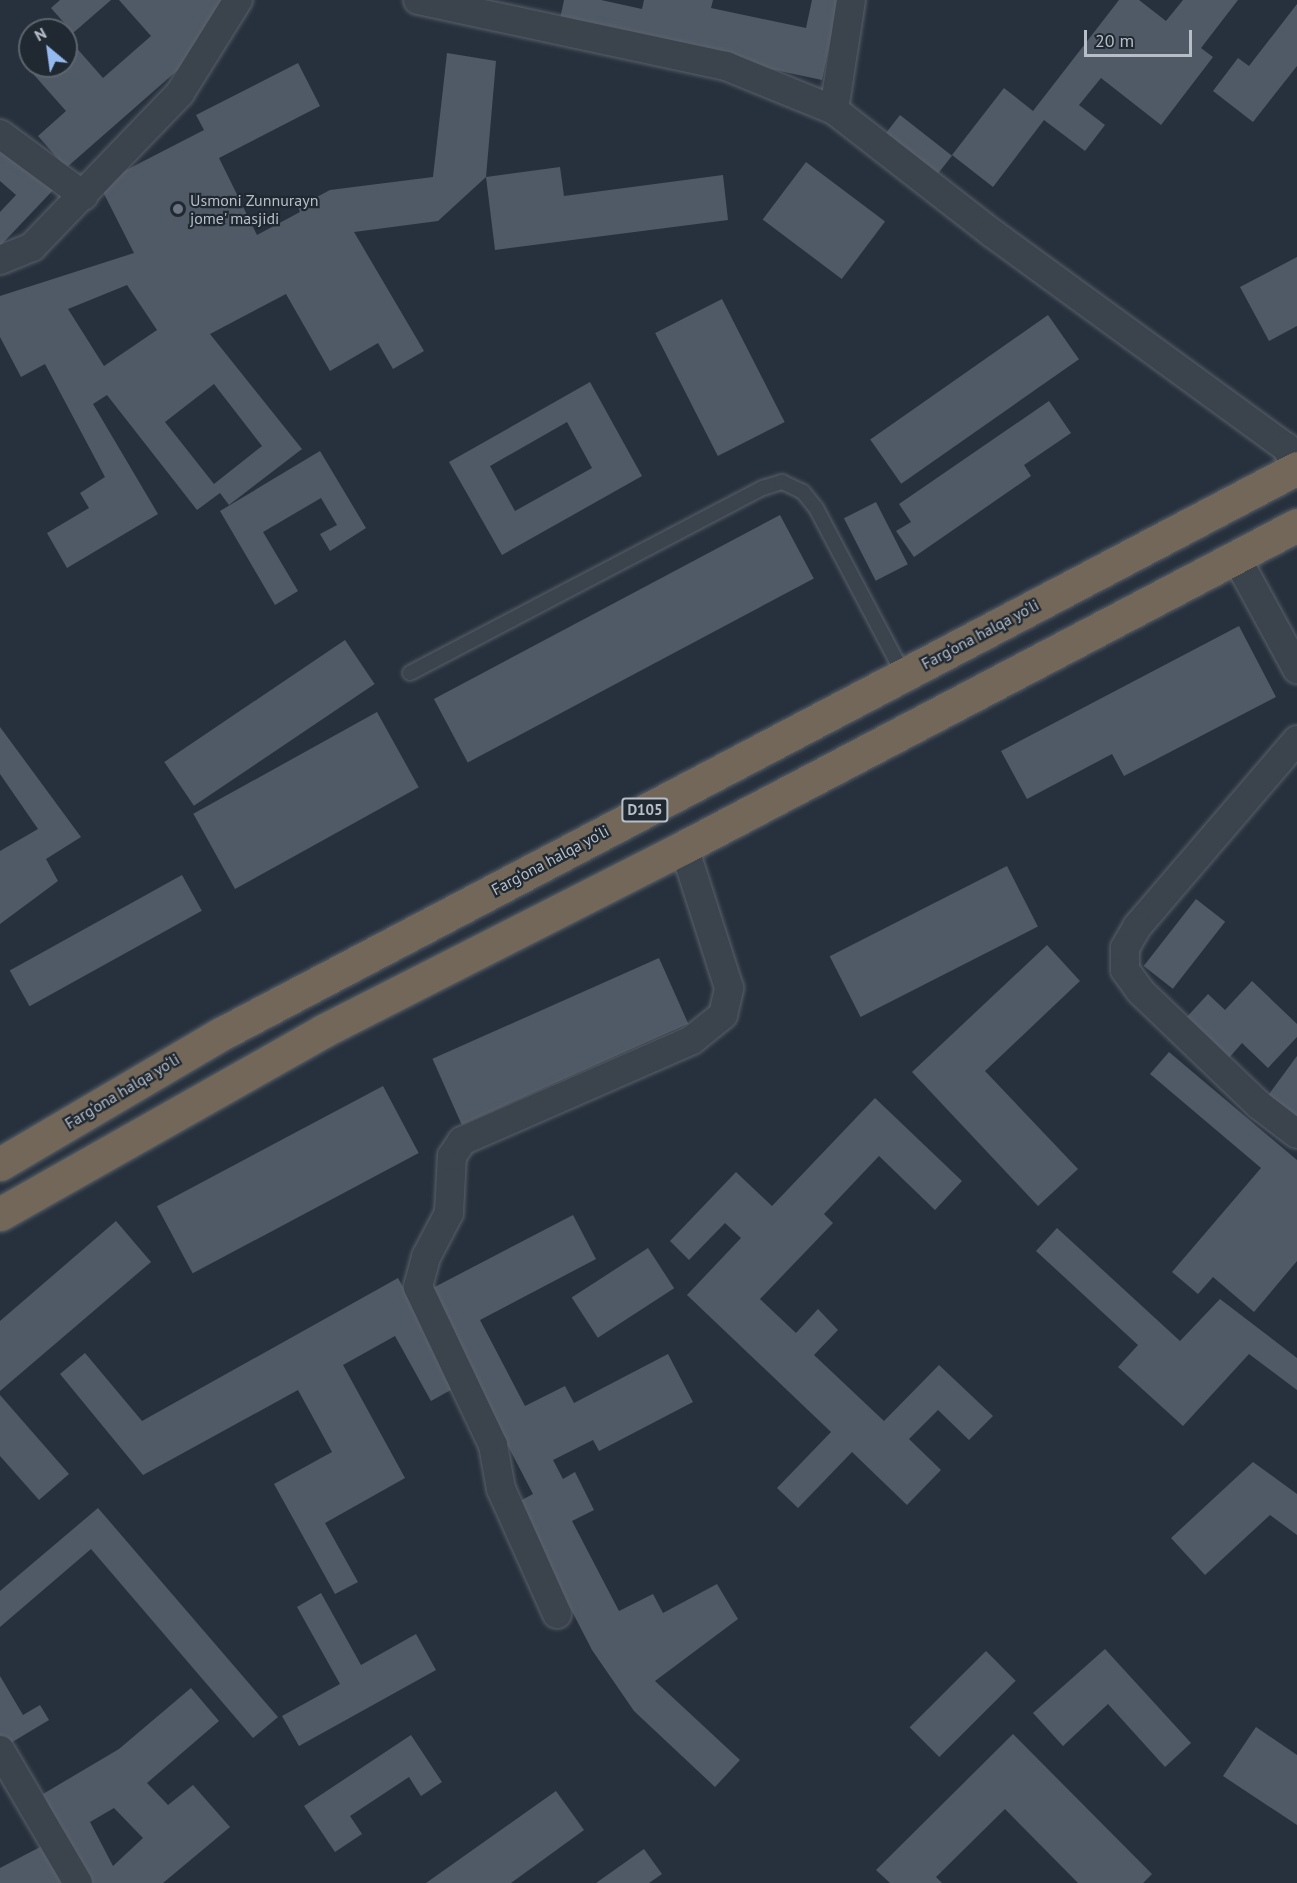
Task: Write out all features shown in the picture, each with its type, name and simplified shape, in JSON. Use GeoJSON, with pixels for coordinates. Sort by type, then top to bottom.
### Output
{"type":"FeatureCollection","features":[{"type":"Feature","properties":{"kind":"highway","name":"Farg‘ona halqa yo‘li"},"geometry":{"type":"LineString","coordinates":[[0,1164],[219,1035],[1297,468]]}},
{"type":"Feature","properties":{"kind":"highway"},"geometry":{"type":"LineString","coordinates":[[0,1214],[323,1031],[684,847],[1297,525]]}},
{"type":"Feature","properties":{"kind":"street"},"geometry":{"type":"LineString","coordinates":[[0,260],[32,247],[84,196],[180,93],[238,0]]}},
{"type":"Feature","properties":{"kind":"street"},"geometry":{"type":"LineString","coordinates":[[418,0],[726,66],[834,111],[1001,240],[1286,447],[1297,468]]}},
{"type":"Feature","properties":{"kind":"street"},"geometry":{"type":"LineString","coordinates":[[834,111],[851,0]]}},
{"type":"Feature","properties":{"kind":"street"},"geometry":{"type":"LineString","coordinates":[[0,134],[84,196]]}},
{"type":"Feature","properties":{"kind":"street"},"geometry":{"type":"LineString","coordinates":[[1236,557],[1297,669]]}},
{"type":"Feature","properties":{"kind":"street"},"geometry":{"type":"LineString","coordinates":[[1297,740],[1137,927],[1125,948],[1125,970],[1140,991],[1259,1105],[1297,1134]]}},
{"type":"Feature","properties":{"kind":"street"},"geometry":{"type":"LineString","coordinates":[[557,1614],[501,1489],[493,1445],[418,1287],[426,1257],[449,1213],[452,1156],[462,1141],[692,1040],[723,1015],[729,988],[684,847]]}},
{"type":"Feature","properties":{"kind":"street"},"geometry":{"type":"LineString","coordinates":[[0,1750],[78,1883]]}},
{"type":"Feature","properties":{"kind":"lane"},"geometry":{"type":"LineString","coordinates":[[410,673],[763,488],[782,482],[804,492],[816,508],[904,675]]}},
{"type":"Feature","properties":{"kind":"building"},"geometry":{"type":"Polygon","coordinates":[[[60,0],[111,0],[78,29],[78,18],[60,18],[51,8],[60,0]]]}},
{"type":"Feature","properties":{"kind":"building"},"geometry":{"type":"Polygon","coordinates":[[[119,0],[229,0],[204,47],[66,168],[38,136],[66,111],[37,78],[78,78],[78,50],[103,78],[151,36],[119,0]]]}},
{"type":"Feature","properties":{"kind":"building"},"geometry":{"type":"Polygon","coordinates":[[[564,0],[601,0],[642,9],[644,0],[713,0],[711,8],[806,28],[812,0],[839,0],[822,80],[559,24],[564,0]]]}},
{"type":"Feature","properties":{"kind":"building"},"geometry":{"type":"Polygon","coordinates":[[[1119,0],[1139,0],[1166,21],[1183,0],[1238,0],[1201,48],[1213,57],[1161,125],[1101,78],[1079,105],[1105,125],[1085,151],[1044,120],[993,187],[952,155],[1004,88],[1033,111],[1119,0]]]}},
{"type":"Feature","properties":{"kind":"building"},"geometry":{"type":"Polygon","coordinates":[[[1297,4],[1297,66],[1253,122],[1213,91],[1238,58],[1249,66],[1297,4]]]}},
{"type":"Feature","properties":{"kind":"building"},"geometry":{"type":"Polygon","coordinates":[[[447,53],[496,61],[486,177],[438,221],[354,232],[424,351],[393,369],[378,343],[330,371],[286,294],[210,334],[302,449],[229,505],[220,493],[197,510],[107,395],[93,404],[158,514],[67,568],[47,533],[89,508],[80,493],[105,477],[45,364],[21,377],[0,337],[0,296],[134,253],[99,184],[204,130],[196,115],[298,63],[320,106],[219,158],[257,235],[300,212],[298,207],[330,190],[433,177],[447,53]],[[127,285],[68,309],[104,366],[157,330],[127,285]],[[214,384],[165,422],[214,484],[262,446],[214,384]]]}},
{"type":"Feature","properties":{"kind":"building"},"geometry":{"type":"Polygon","coordinates":[[[900,115],[952,156],[932,181],[880,140],[900,115]]]}},
{"type":"Feature","properties":{"kind":"building"},"geometry":{"type":"Polygon","coordinates":[[[0,142],[56,187],[0,246],[0,212],[16,195],[0,181],[0,142]]]}},
{"type":"Feature","properties":{"kind":"building"},"geometry":{"type":"Polygon","coordinates":[[[806,162],[885,222],[842,279],[763,220],[806,162]]]}},
{"type":"Feature","properties":{"kind":"building"},"geometry":{"type":"Polygon","coordinates":[[[560,167],[564,196],[723,175],[728,220],[495,250],[486,177],[560,167]]]}},
{"type":"Feature","properties":{"kind":"building"},"geometry":{"type":"Polygon","coordinates":[[[1297,257],[1297,326],[1269,341],[1240,287],[1297,257]]]}},
{"type":"Feature","properties":{"kind":"building"},"geometry":{"type":"Polygon","coordinates":[[[722,299],[785,422],[718,456],[655,333],[722,299]]]}},
{"type":"Feature","properties":{"kind":"building"},"geometry":{"type":"Polygon","coordinates":[[[1048,315],[1079,359],[901,484],[870,439],[1048,315]]]}},
{"type":"Feature","properties":{"kind":"building"},"geometry":{"type":"Polygon","coordinates":[[[590,382],[642,476],[502,555],[449,462],[590,382]],[[567,422],[490,466],[515,511],[592,468],[567,422]]]}},
{"type":"Feature","properties":{"kind":"building"},"geometry":{"type":"Polygon","coordinates":[[[1049,401],[1071,433],[1024,465],[1031,476],[914,557],[896,531],[911,522],[899,504],[1049,401]]]}},
{"type":"Feature","properties":{"kind":"building"},"geometry":{"type":"Polygon","coordinates":[[[320,451],[366,528],[330,551],[320,534],[337,525],[321,498],[263,532],[298,591],[275,605],[220,511],[320,451]]]}},
{"type":"Feature","properties":{"kind":"building"},"geometry":{"type":"Polygon","coordinates":[[[876,502],[908,564],[876,581],[844,518],[876,502]]]}},
{"type":"Feature","properties":{"kind":"building"},"geometry":{"type":"Polygon","coordinates":[[[780,515],[814,579],[468,763],[434,699],[780,515]]]}},
{"type":"Feature","properties":{"kind":"building"},"geometry":{"type":"Polygon","coordinates":[[[1239,626],[1276,697],[1124,776],[1112,754],[1027,799],[1001,751],[1239,626]]]}},
{"type":"Feature","properties":{"kind":"building"},"geometry":{"type":"Polygon","coordinates":[[[345,640],[375,684],[194,806],[164,762],[345,640]]]}},
{"type":"Feature","properties":{"kind":"building"},"geometry":{"type":"Polygon","coordinates":[[[377,712],[419,787],[235,889],[193,814],[377,712]]]}},
{"type":"Feature","properties":{"kind":"building"},"geometry":{"type":"Polygon","coordinates":[[[0,727],[81,837],[46,859],[58,881],[0,924],[0,851],[38,829],[0,774],[0,727]]]}},
{"type":"Feature","properties":{"kind":"building"},"geometry":{"type":"Polygon","coordinates":[[[1007,866],[1038,927],[861,1017],[830,956],[1007,866]]]}},
{"type":"Feature","properties":{"kind":"building"},"geometry":{"type":"Polygon","coordinates":[[[182,875],[202,911],[30,1006],[10,971],[182,875]]]}},
{"type":"Feature","properties":{"kind":"building"},"geometry":{"type":"Polygon","coordinates":[[[1196,899],[1225,922],[1173,989],[1144,966],[1196,899]]]}},
{"type":"Feature","properties":{"kind":"building"},"geometry":{"type":"Polygon","coordinates":[[[1047,945],[1080,981],[985,1071],[1078,1169],[1038,1206],[912,1072],[1047,945]]]}},
{"type":"Feature","properties":{"kind":"building"},"geometry":{"type":"Polygon","coordinates":[[[659,958],[688,1024],[462,1125],[432,1059],[659,958]]]}},
{"type":"Feature","properties":{"kind":"building"},"geometry":{"type":"Polygon","coordinates":[[[1252,981],[1297,1024],[1297,1037],[1268,1068],[1242,1043],[1228,1059],[1185,1019],[1208,994],[1225,1010],[1252,981]]]}},
{"type":"Feature","properties":{"kind":"building"},"geometry":{"type":"Polygon","coordinates":[[[1169,1052],[1297,1160],[1297,1261],[1254,1312],[1213,1277],[1198,1294],[1172,1272],[1261,1168],[1150,1074],[1169,1052]]]}},
{"type":"Feature","properties":{"kind":"building"},"geometry":{"type":"Polygon","coordinates":[[[1297,1056],[1297,1126],[1264,1101],[1297,1056]]]}},
{"type":"Feature","properties":{"kind":"building"},"geometry":{"type":"Polygon","coordinates":[[[383,1086],[419,1153],[193,1273],[157,1206],[383,1086]]]}},
{"type":"Feature","properties":{"kind":"building"},"geometry":{"type":"Polygon","coordinates":[[[875,1098],[962,1181],[935,1210],[879,1156],[824,1214],[833,1223],[760,1299],[796,1333],[818,1309],[838,1330],[814,1355],[884,1421],[939,1365],[993,1416],[969,1440],[938,1410],[909,1439],[941,1470],[907,1505],[852,1452],[798,1508],[777,1488],[831,1432],[687,1295],[741,1238],[725,1223],[689,1260],[670,1241],[736,1172],[772,1206],[875,1098]]]}},
{"type":"Feature","properties":{"kind":"building"},"geometry":{"type":"Polygon","coordinates":[[[573,1215],[596,1259],[480,1320],[525,1406],[565,1386],[574,1403],[668,1354],[693,1402],[599,1451],[593,1440],[553,1460],[563,1479],[575,1472],[594,1510],[572,1521],[619,1611],[653,1594],[663,1613],[717,1584],[738,1619],[655,1681],[740,1760],[715,1787],[634,1711],[592,1650],[516,1503],[533,1494],[427,1291],[573,1215]]]}},
{"type":"Feature","properties":{"kind":"building"},"geometry":{"type":"Polygon","coordinates":[[[116,1221],[151,1262],[0,1391],[0,1321],[116,1221]]]}},
{"type":"Feature","properties":{"kind":"building"},"geometry":{"type":"Polygon","coordinates":[[[1057,1228],[1180,1341],[1220,1299],[1297,1358],[1297,1390],[1249,1354],[1183,1426],[1118,1367],[1138,1345],[1036,1251],[1057,1228]]]}},
{"type":"Feature","properties":{"kind":"building"},"geometry":{"type":"Polygon","coordinates":[[[648,1248],[674,1288],[598,1338],[572,1298],[648,1248]]]}},
{"type":"Feature","properties":{"kind":"building"},"geometry":{"type":"Polygon","coordinates":[[[398,1278],[458,1386],[431,1401],[395,1336],[343,1365],[405,1478],[325,1523],[358,1582],[335,1594],[274,1484],[332,1452],[298,1390],[143,1475],[60,1374],[85,1353],[142,1421],[398,1278]]]}},
{"type":"Feature","properties":{"kind":"building"},"geometry":{"type":"Polygon","coordinates":[[[0,1395],[69,1474],[39,1500],[0,1456],[0,1395]]]}},
{"type":"Feature","properties":{"kind":"building"},"geometry":{"type":"Polygon","coordinates":[[[1253,1462],[1297,1494],[1297,1535],[1270,1515],[1205,1575],[1171,1538],[1253,1462]]]}},
{"type":"Feature","properties":{"kind":"building"},"geometry":{"type":"Polygon","coordinates":[[[98,1508],[278,1717],[253,1738],[91,1549],[0,1627],[0,1591],[98,1508]]]}},
{"type":"Feature","properties":{"kind":"building"},"geometry":{"type":"Polygon","coordinates":[[[321,1593],[361,1665],[416,1634],[436,1670],[299,1746],[282,1716],[340,1684],[297,1607],[321,1593]]]}},
{"type":"Feature","properties":{"kind":"building"},"geometry":{"type":"Polygon","coordinates":[[[1105,1649],[1191,1743],[1165,1767],[1108,1704],[1063,1746],[1033,1713],[1105,1649]]]}},
{"type":"Feature","properties":{"kind":"building"},"geometry":{"type":"Polygon","coordinates":[[[986,1651],[1016,1681],[939,1757],[910,1727],[986,1651]]]}},
{"type":"Feature","properties":{"kind":"building"},"geometry":{"type":"Polygon","coordinates":[[[0,1676],[23,1715],[40,1705],[49,1720],[4,1747],[0,1740],[0,1676]]]}},
{"type":"Feature","properties":{"kind":"building"},"geometry":{"type":"Polygon","coordinates":[[[191,1688],[219,1721],[147,1783],[168,1805],[193,1785],[230,1827],[163,1883],[87,1883],[43,1794],[119,1749],[191,1688]],[[114,1808],[90,1822],[113,1866],[143,1838],[114,1808]]]}},
{"type":"Feature","properties":{"kind":"building"},"geometry":{"type":"Polygon","coordinates":[[[1256,1727],[1297,1755],[1297,1825],[1223,1776],[1256,1727]]]}},
{"type":"Feature","properties":{"kind":"building"},"geometry":{"type":"Polygon","coordinates":[[[1013,1734],[1152,1874],[1143,1883],[1078,1883],[1005,1809],[936,1877],[942,1883],[890,1883],[876,1870],[1013,1734]]]}},
{"type":"Feature","properties":{"kind":"building"},"geometry":{"type":"Polygon","coordinates":[[[411,1735],[442,1782],[421,1796],[409,1777],[350,1816],[362,1834],[335,1852],[304,1806],[411,1735]]]}},
{"type":"Feature","properties":{"kind":"building"},"geometry":{"type":"Polygon","coordinates":[[[556,1791],[584,1830],[511,1883],[426,1883],[556,1791]]]}},
{"type":"Feature","properties":{"kind":"building"},"geometry":{"type":"Polygon","coordinates":[[[42,1846],[62,1883],[0,1883],[0,1868],[42,1846]]]}},
{"type":"Feature","properties":{"kind":"building"},"geometry":{"type":"Polygon","coordinates":[[[644,1849],[662,1874],[649,1883],[596,1883],[644,1849]]]}},
{"type":"Feature","properties":{"kind":"place","name":"Usmoni Zunnurayn jome' masjidi"},"geometry":{"type":"Point","coordinates":[178,209]}}]}
